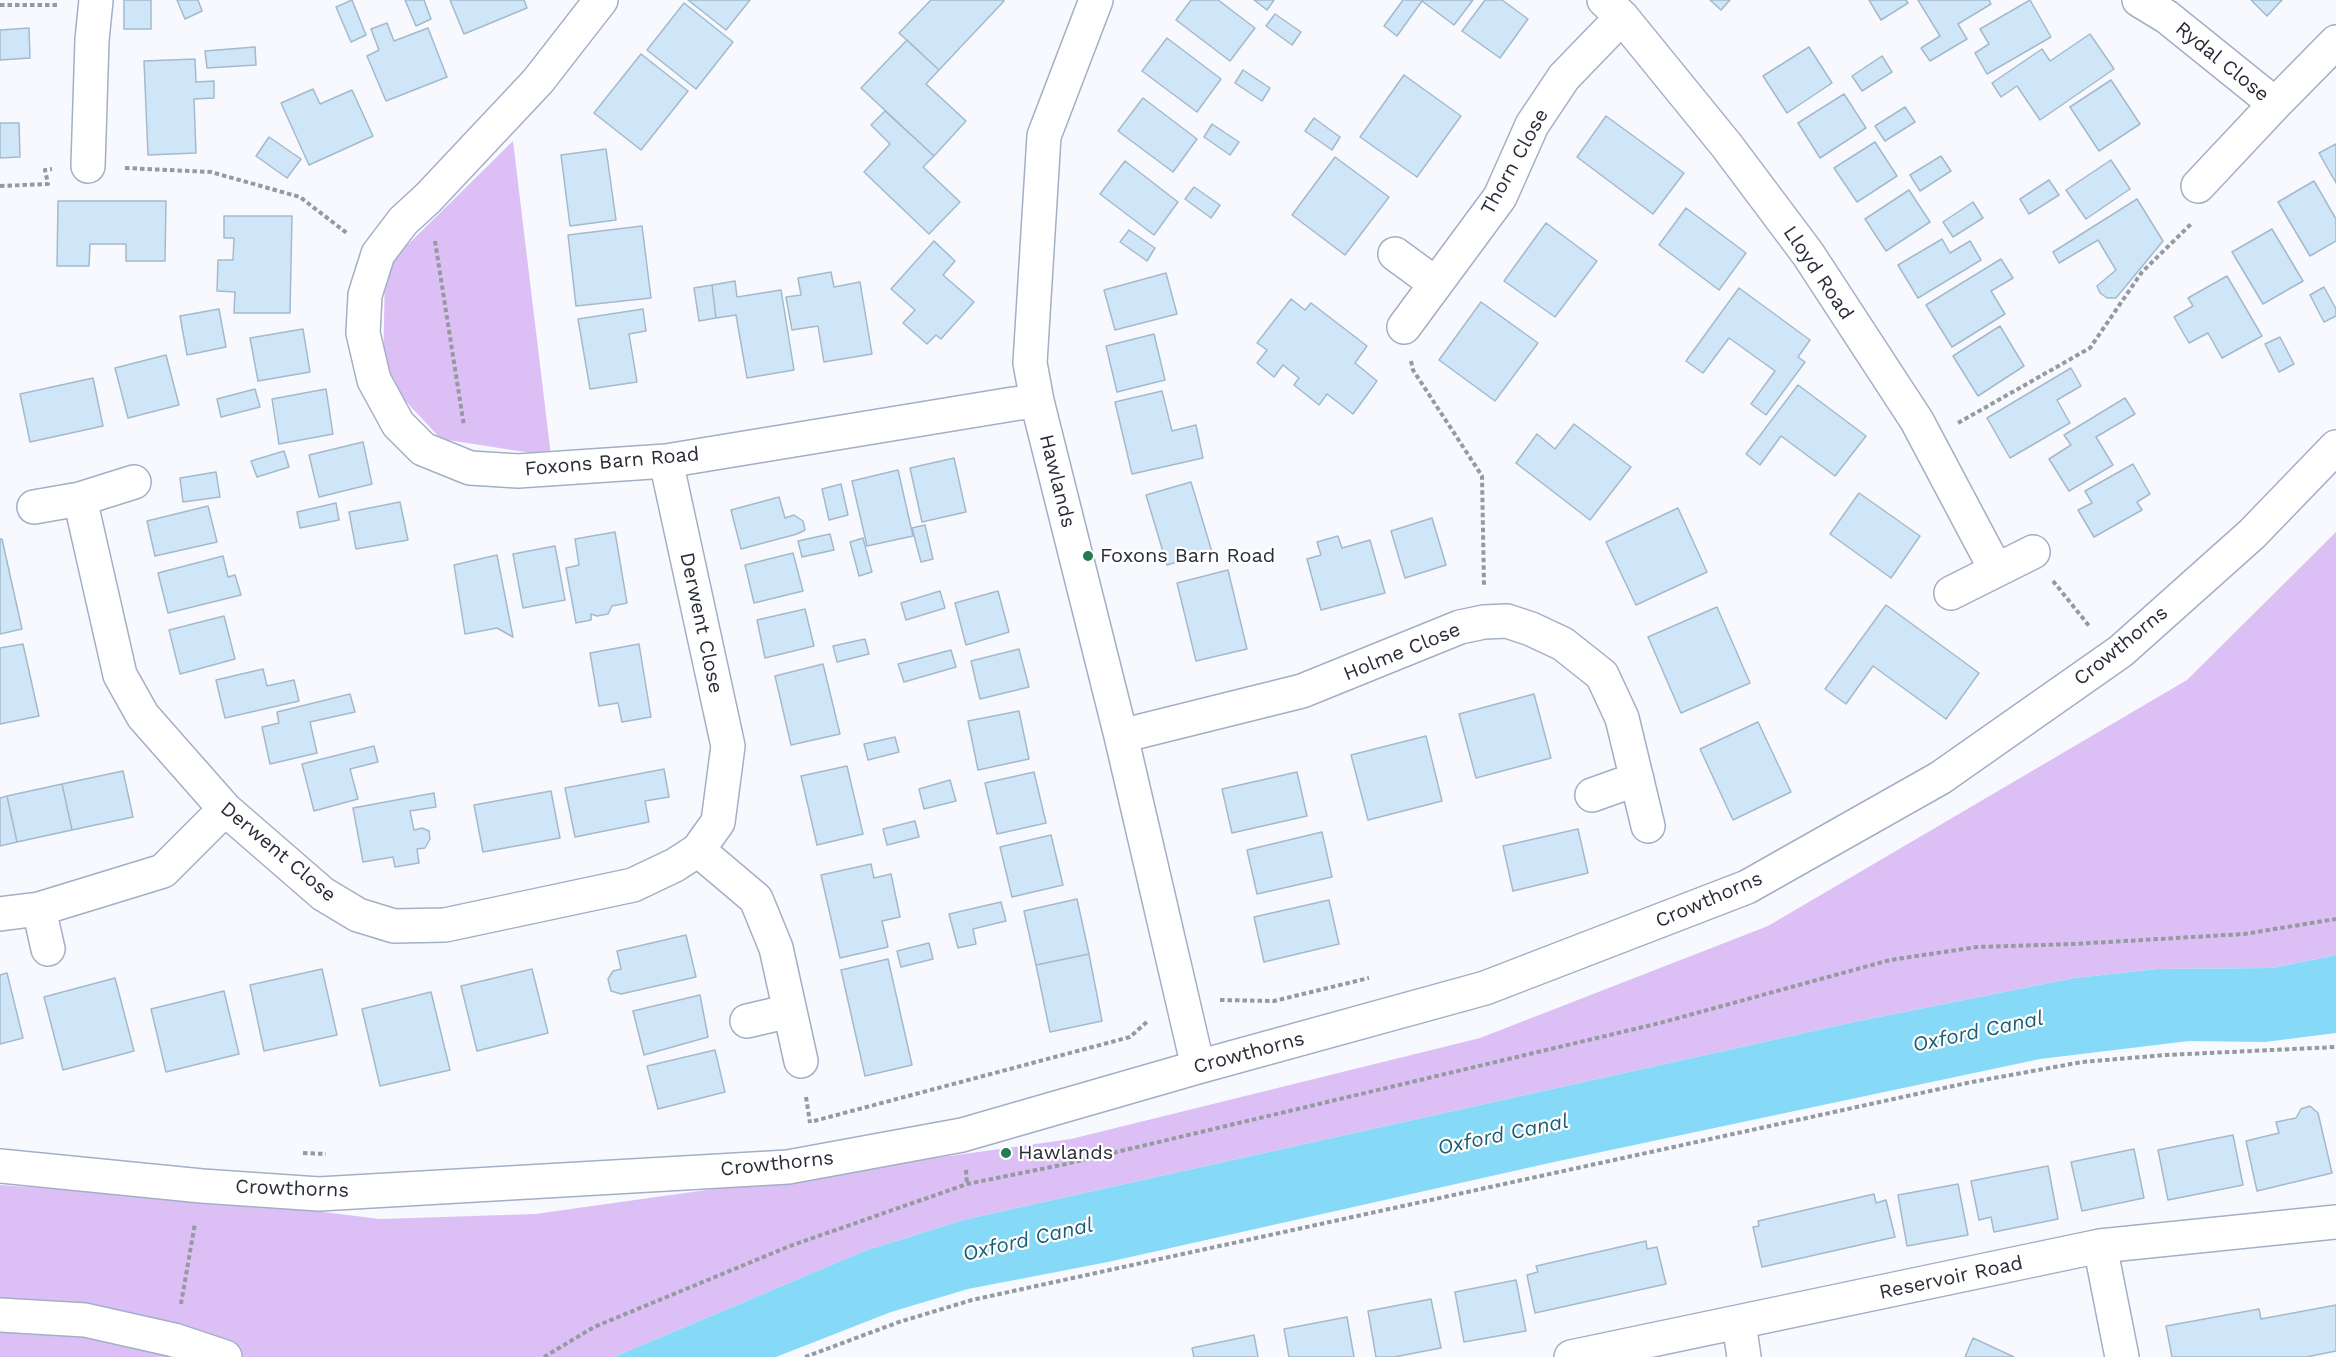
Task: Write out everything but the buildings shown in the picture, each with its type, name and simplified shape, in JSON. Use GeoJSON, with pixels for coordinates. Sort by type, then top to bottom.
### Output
{"type":"FeatureCollection","features":[{"type":"Feature","properties":{"kind":"street","name":"Foxons Barn Road"},"geometry":{"type":"LineString","coordinates":[[601,0],[537,81],[428,198],[403,220],[378,254],[365,295],[363,333],[374,380],[398,424],[423,449],[470,468],[518,471],[666,461],[1037,401]]}},
{"type":"Feature","properties":{"kind":"street","name":"Hawlands"},"geometry":{"type":"LineString","coordinates":[[1096,0],[1044,136],[1030,363],[1037,401],[1121,736],[1198,1067]]}},
{"type":"Feature","properties":{"kind":"street","name":"Rydal Close"},"geometry":{"type":"LineString","coordinates":[[2139,0],[2167,17],[2275,104]]}},
{"type":"Feature","properties":{"kind":"street"},"geometry":{"type":"LineString","coordinates":[[87,166],[92,40],[96,2]]}},
{"type":"Feature","properties":{"kind":"street","name":"Thorn Close"},"geometry":{"type":"LineString","coordinates":[[1404,327],[1500,197],[1532,125],[1613,8]]}},
{"type":"Feature","properties":{"kind":"street","name":"Lloyd Road"},"geometry":{"type":"LineString","coordinates":[[1613,8],[1727,146],[1808,254],[1917,421],[1996,570]]}},
{"type":"Feature","properties":{"kind":"street","name":"Rydal Close"},"geometry":{"type":"LineString","coordinates":[[2198,186],[2336,42]]}},
{"type":"Feature","properties":{"kind":"street"},"geometry":{"type":"LineString","coordinates":[[1395,254],[1436,284]]}},
{"type":"Feature","properties":{"kind":"street","name":"Crowthorns"},"geometry":{"type":"LineString","coordinates":[[0,1166],[202,1186],[319,1194],[788,1167],[962,1135],[1485,988],[1747,887],[1940,778],[2121,651],[2252,534],[2336,447]]}},
{"type":"Feature","properties":{"kind":"street","name":"Derwent Close"},"geometry":{"type":"LineString","coordinates":[[80,499],[120,675],[143,716],[225,809],[323,894],[358,915],[394,926],[445,925],[633,885],[675,866],[698,850],[717,822],[728,746],[666,461]]}},
{"type":"Feature","properties":{"kind":"street"},"geometry":{"type":"LineString","coordinates":[[34,507],[80,499],[134,482]]}},
{"type":"Feature","properties":{"kind":"street"},"geometry":{"type":"LineString","coordinates":[[1951,593],[2031,552]]}},
{"type":"Feature","properties":{"kind":"street","name":"Holme Close"},"geometry":{"type":"LineString","coordinates":[[1121,736],[1302,691],[1460,627],[1484,622],[1507,621],[1563,644],[1602,675],[1622,718],[1648,826]]}},
{"type":"Feature","properties":{"kind":"street"},"geometry":{"type":"LineString","coordinates":[[1592,795],[1636,779]]}},
{"type":"Feature","properties":{"kind":"street"},"geometry":{"type":"LineString","coordinates":[[0,914],[39,909],[163,871],[225,809]]}},
{"type":"Feature","properties":{"kind":"street"},"geometry":{"type":"LineString","coordinates":[[698,850],[756,899],[776,948],[801,1061]]}},
{"type":"Feature","properties":{"kind":"street"},"geometry":{"type":"LineString","coordinates":[[39,909],[48,949]]}},
{"type":"Feature","properties":{"kind":"street"},"geometry":{"type":"LineString","coordinates":[[747,1021],[790,1011]]}},
{"type":"Feature","properties":{"kind":"street","name":"Reservoir Road"},"geometry":{"type":"LineString","coordinates":[[1570,1357],[2100,1246],[2336,1222]]}},
{"type":"Feature","properties":{"kind":"street"},"geometry":{"type":"LineString","coordinates":[[2100,1246],[2122,1357]]}},
{"type":"Feature","properties":{"kind":"street"},"geometry":{"type":"LineString","coordinates":[[0,1315],[85,1320],[174,1340],[225,1357]]}},
{"type":"Feature","properties":{"kind":"street"},"geometry":{"type":"LineString","coordinates":[[1739,1323],[1744,1357]]}},
{"type":"Feature","properties":{"kind":"path"},"geometry":{"type":"LineString","coordinates":[[0,5],[96,2]]}},
{"type":"Feature","properties":{"kind":"path"},"geometry":{"type":"LineString","coordinates":[[0,186],[48,184],[45,170],[87,166],[211,172],[300,197],[378,254]]}},
{"type":"Feature","properties":{"kind":"path"},"geometry":{"type":"LineString","coordinates":[[1926,441],[2090,348],[2142,272],[2212,204],[2198,186]]}},
{"type":"Feature","properties":{"kind":"path"},"geometry":{"type":"LineString","coordinates":[[428,198],[470,468]]}},
{"type":"Feature","properties":{"kind":"path"},"geometry":{"type":"LineString","coordinates":[[1404,327],[1413,370],[1482,476],[1484,622]]}},
{"type":"Feature","properties":{"kind":"path"},"geometry":{"type":"LineString","coordinates":[[2031,552],[2098,636]]}},
{"type":"Feature","properties":{"kind":"path"},"geometry":{"type":"LineString","coordinates":[[544,1357],[594,1327],[790,1246],[967,1184],[1066,1164],[1660,1023],[1890,960],[1977,947],[2244,934],[2336,919]]}},
{"type":"Feature","properties":{"kind":"path"},"geometry":{"type":"LineString","coordinates":[[1179,992],[1220,1000],[1274,1001],[1377,976]]}},
{"type":"Feature","properties":{"kind":"path","name":"Crowthorns"},"geometry":{"type":"LineString","coordinates":[[799,1124],[1130,1037],[1179,992]]}},
{"type":"Feature","properties":{"kind":"path"},"geometry":{"type":"LineString","coordinates":[[805,1357],[899,1322],[972,1300],[1986,1079],[2082,1062],[2166,1055],[2336,1047]]}},
{"type":"Feature","properties":{"kind":"path","name":"Crowthorns"},"geometry":{"type":"LineString","coordinates":[[300,1153],[334,1154]]}},
{"type":"Feature","properties":{"kind":"path"},"geometry":{"type":"LineString","coordinates":[[174,1340],[202,1186]]}},
{"type":"Feature","properties":{"kind":"shaded area"},"geometry":{"type":"Polygon","coordinates":[[[513,141],[551,456],[441,439],[383,377],[385,267],[513,141]]]}},
{"type":"Feature","properties":{"kind":"shaded area"},"geometry":{"type":"Polygon","coordinates":[[[2336,532],[2336,955],[2272,968],[2158,969],[2074,978],[1854,1022],[967,1219],[867,1250],[614,1357],[0,1357],[0,1185],[234,1201],[380,1219],[535,1214],[1071,1139],[1480,1038],[1768,926],[2187,680],[2336,532]]]}},
{"type":"Feature","properties":{"kind":"water","name":"Oxford Canal"},"geometry":{"type":"Polygon","coordinates":[[[2336,955],[2336,1033],[2265,1042],[2189,1041],[2040,1059],[1554,1162],[1108,1262],[968,1289],[891,1312],[776,1357],[614,1357],[867,1250],[967,1219],[1854,1022],[2074,978],[2158,969],[2272,968],[2336,955]]]}},
{"type":"Feature","properties":{"kind":"place","name":"Foxons Barn Road"},"geometry":{"type":"Point","coordinates":[1088,556]}},
{"type":"Feature","properties":{"kind":"place","name":"Hawlands"},"geometry":{"type":"Point","coordinates":[1006,1153]}}]}
